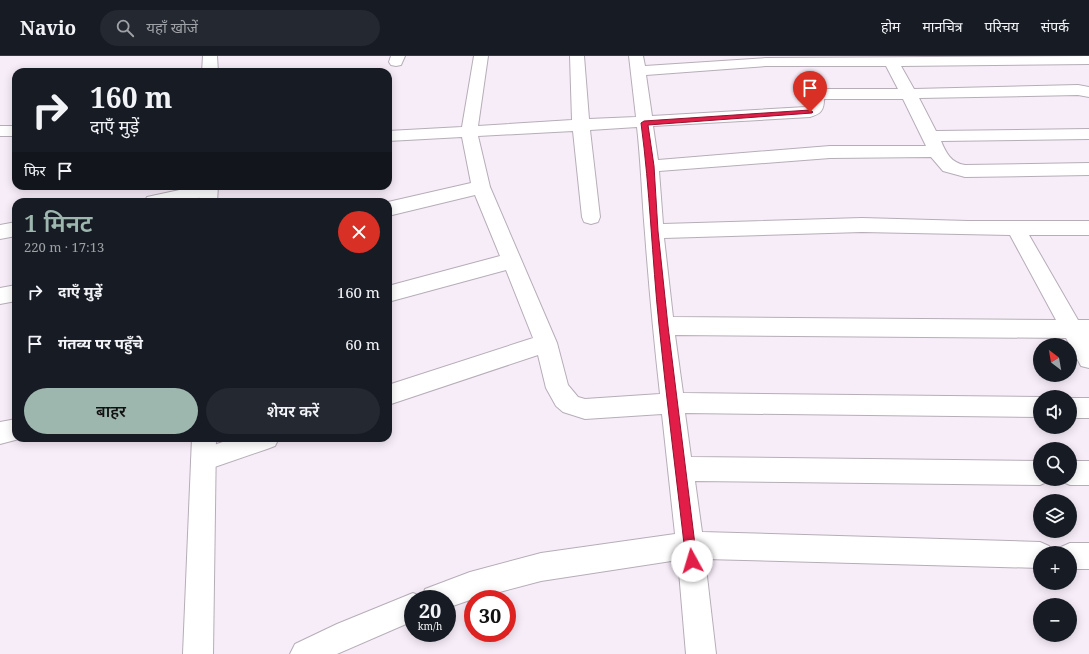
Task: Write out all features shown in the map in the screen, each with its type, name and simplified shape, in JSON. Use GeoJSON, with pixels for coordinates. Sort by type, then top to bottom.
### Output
{"type":"FeatureCollection","features":[{"type":"Feature","properties":{"kind":"street"},"geometry":{"type":"LineString","coordinates":[[210,56],[210,68]]}},
{"type":"Feature","properties":{"kind":"street"},"geometry":{"type":"LineString","coordinates":[[481,56],[469,132],[481,187],[546,343],[557,388],[564,399],[571,405],[585,409],[672,403],[1033,407]]}},
{"type":"Feature","properties":{"kind":"street"},"geometry":{"type":"LineString","coordinates":[[577,56],[581,126],[591,217]]}},
{"type":"Feature","properties":{"kind":"street"},"geometry":{"type":"LineString","coordinates":[[890,58],[933,143],[946,164],[955,170],[1089,169]]}},
{"type":"Feature","properties":{"kind":"street"},"geometry":{"type":"LineString","coordinates":[[701,654],[690,545],[663,326],[654,231],[650,166],[637,64],[890,58],[1089,60]]}},
{"type":"Feature","properties":{"kind":"street"},"geometry":{"type":"LineString","coordinates":[[392,136],[644,123],[810,112],[816,108],[816,97],[819,94],[908,94],[1070,90],[1089,92]]}},
{"type":"Feature","properties":{"kind":"street"},"geometry":{"type":"LineString","coordinates":[[0,131],[12,131]]}},
{"type":"Feature","properties":{"kind":"street"},"geometry":{"type":"LineString","coordinates":[[650,166],[933,143],[1089,134]]}},
{"type":"Feature","properties":{"kind":"street"},"geometry":{"type":"LineString","coordinates":[[392,208],[481,187]]}},
{"type":"Feature","properties":{"kind":"street"},"geometry":{"type":"LineString","coordinates":[[178,198],[209,193]]}},
{"type":"Feature","properties":{"kind":"street"},"geometry":{"type":"LineString","coordinates":[[654,231],[862,225],[1089,228]]}},
{"type":"Feature","properties":{"kind":"street"},"geometry":{"type":"LineString","coordinates":[[1016,228],[1080,329],[1089,359]]}},
{"type":"Feature","properties":{"kind":"street"},"geometry":{"type":"LineString","coordinates":[[0,232],[12,230]]}},
{"type":"Feature","properties":{"kind":"street"},"geometry":{"type":"LineString","coordinates":[[392,293],[511,261]]}},
{"type":"Feature","properties":{"kind":"street"},"geometry":{"type":"LineString","coordinates":[[0,296],[12,293]]}},
{"type":"Feature","properties":{"kind":"street"},"geometry":{"type":"LineString","coordinates":[[663,326],[814,325],[972,329],[1080,329]]}},
{"type":"Feature","properties":{"kind":"street"},"geometry":{"type":"LineString","coordinates":[[392,395],[546,343]]}},
{"type":"Feature","properties":{"kind":"street"},"geometry":{"type":"LineString","coordinates":[[1077,408],[1089,408]]}},
{"type":"Feature","properties":{"kind":"street"},"geometry":{"type":"LineString","coordinates":[[0,434],[12,431]]}},
{"type":"Feature","properties":{"kind":"street"},"geometry":{"type":"LineString","coordinates":[[198,654],[203,449],[244,442]]}},
{"type":"Feature","properties":{"kind":"street"},"geometry":{"type":"LineString","coordinates":[[680,469],[1033,473]]}},
{"type":"Feature","properties":{"kind":"street"},"geometry":{"type":"LineString","coordinates":[[1077,473],[1089,473]]}},
{"type":"Feature","properties":{"kind":"street"},"geometry":{"type":"LineString","coordinates":[[456,591],[470,586],[541,568],[690,545],[1033,555]]}},
{"type":"Feature","properties":{"kind":"street"},"geometry":{"type":"LineString","coordinates":[[1077,556],[1089,556]]}},
{"type":"Feature","properties":{"kind":"street"},"geometry":{"type":"LineString","coordinates":[[305,654],[347,634],[404,611]]}},
{"type":"Feature","properties":{"kind":"route"},"geometry":{"type":"LineString","coordinates":[[692,561],[663,326],[654,231],[650,166],[644,123],[810,112]]}}]}
